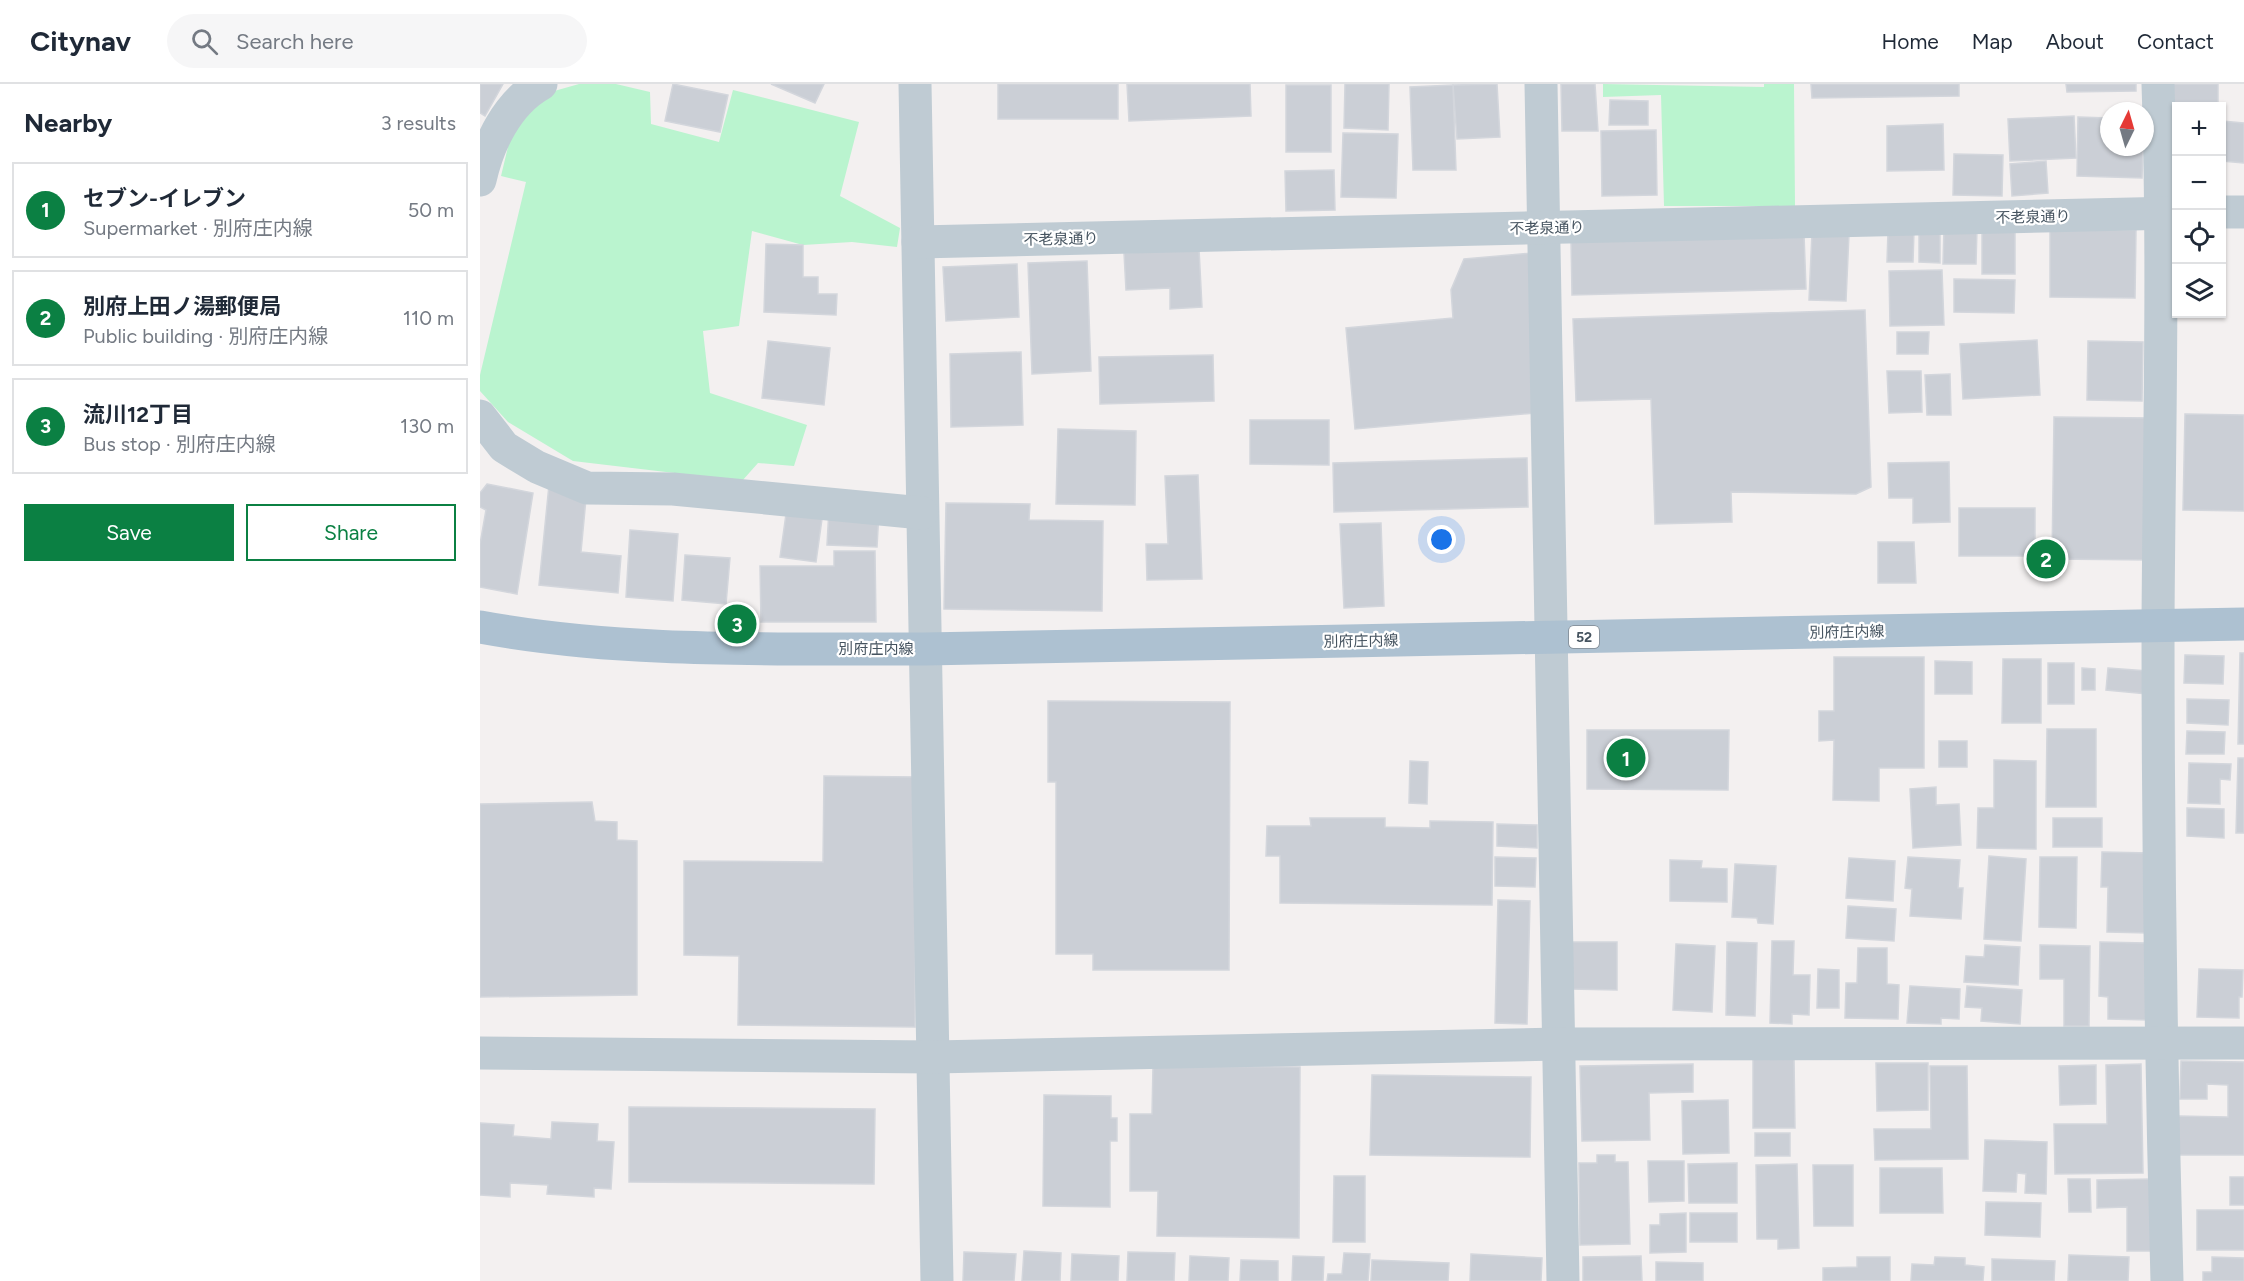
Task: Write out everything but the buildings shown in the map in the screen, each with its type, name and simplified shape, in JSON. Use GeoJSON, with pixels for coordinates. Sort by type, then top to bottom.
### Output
{"type":"FeatureCollection","features":[{"type":"Feature","properties":{"kind":"main road","name":"別府庄内線"},"geometry":{"type":"LineString","coordinates":[[480,627],[534,636],[625,645],[713,648],[924,649],[2244,624]]}},
{"type":"Feature","properties":{"kind":"street"},"geometry":{"type":"LineString","coordinates":[[915,84],[937,1281]]}},
{"type":"Feature","properties":{"kind":"street"},"geometry":{"type":"LineString","coordinates":[[1541,84],[1563,1281]]}},
{"type":"Feature","properties":{"kind":"street"},"geometry":{"type":"LineString","coordinates":[[2158,84],[2169,214],[2158,626],[2160,1044],[2167,1281]]}},
{"type":"Feature","properties":{"kind":"street"},"geometry":{"type":"LineString","coordinates":[[480,180],[483,165],[506,114],[536,85]]}},
{"type":"Feature","properties":{"kind":"street"},"geometry":{"type":"LineString","coordinates":[[2226,212],[2244,212]]}},
{"type":"Feature","properties":{"kind":"street","name":"不老泉通り"},"geometry":{"type":"LineString","coordinates":[[918,242],[2169,214]]}},
{"type":"Feature","properties":{"kind":"street"},"geometry":{"type":"LineString","coordinates":[[480,416],[504,447],[537,467],[588,488],[673,489],[922,513]]}},
{"type":"Feature","properties":{"kind":"street"},"geometry":{"type":"LineString","coordinates":[[480,1053],[934,1057],[1559,1044],[2244,1043]]}},
{"type":"Feature","properties":{"kind":"green space"},"geometry":{"type":"Polygon","coordinates":[[[579,84],[616,84],[650,92],[651,124],[719,142],[733,90],[859,122],[840,196],[900,228],[897,247],[852,242],[803,245],[752,231],[739,326],[703,331],[710,393],[807,425],[794,466],[758,463],[742,481],[573,461],[508,422],[480,391],[480,375],[526,182],[501,176],[519,101],[579,84]]]}},
{"type":"Feature","properties":{"kind":"green space"},"geometry":{"type":"Polygon","coordinates":[[[1603,84],[1764,87],[1764,84],[1794,84],[1795,206],[1664,206],[1661,95],[1603,97],[1603,84]]]}},
{"type":"Feature","properties":{"kind":"place","name":"別府上田ノ湯郵便局"},"geometry":{"type":"Point","coordinates":[2046,559]}},
{"type":"Feature","properties":{"kind":"place","name":"流川12丁目"},"geometry":{"type":"Point","coordinates":[737,624]}},
{"type":"Feature","properties":{"kind":"place","name":"セブン-イレブン"},"geometry":{"type":"Point","coordinates":[1626,758]}}]}
